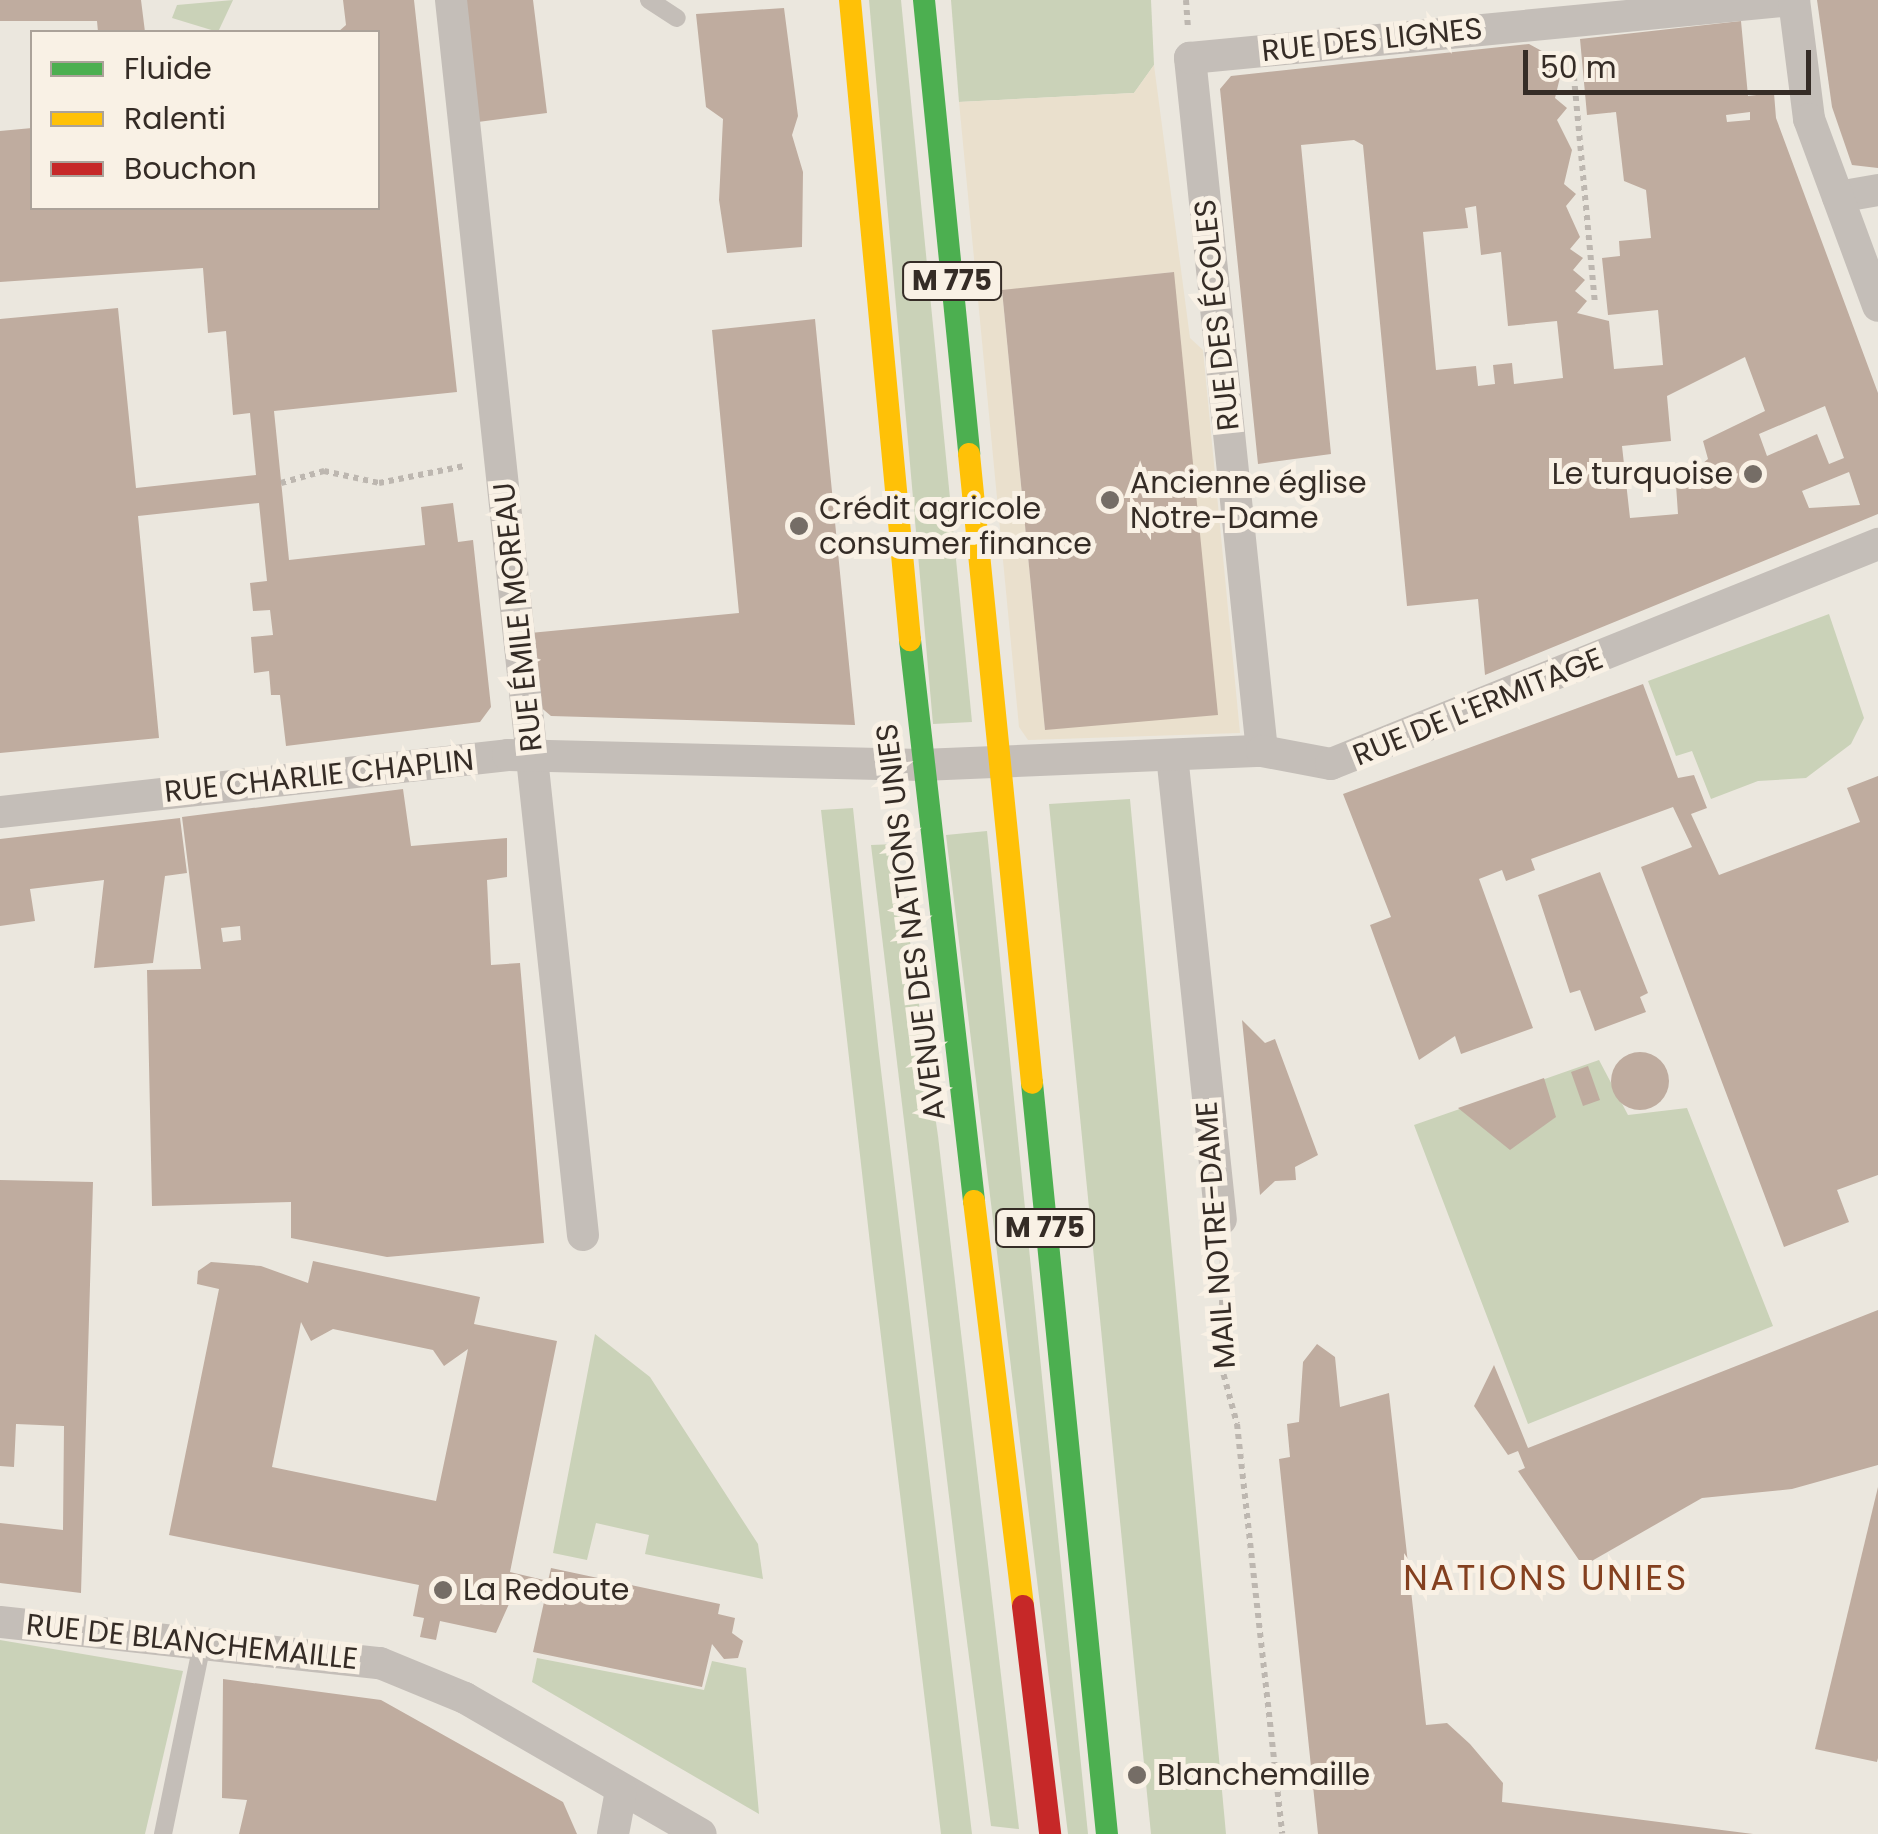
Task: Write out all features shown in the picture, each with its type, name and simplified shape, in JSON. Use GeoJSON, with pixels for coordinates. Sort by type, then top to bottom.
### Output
{"type":"FeatureCollection","features":[{"type":"Feature","properties":{"kind":"main road","name":"AVENUE DES NATIONS UNIES"},"geometry":{"type":"LineString","coordinates":[[850,0],[922,764],[1050,1834]]}},
{"type":"Feature","properties":{"kind":"main road","name":"M 775"},"geometry":{"type":"LineString","coordinates":[[924,0],[1107,1834]]}},
{"type":"Feature","properties":{"kind":"street","name":"RUE ÉMILE MOREAU"},"geometry":{"type":"LineString","coordinates":[[451,0],[583,1234]]}},
{"type":"Feature","properties":{"kind":"street","name":"RUE DES LIGNES"},"geometry":{"type":"LineString","coordinates":[[1190,58],[1794,0]]}},
{"type":"Feature","properties":{"kind":"street"},"geometry":{"type":"LineString","coordinates":[[1794,0],[1809,119],[1878,306]]}},
{"type":"Feature","properties":{"kind":"street","name":"RUE DES ÉCOLES"},"geometry":{"type":"LineString","coordinates":[[1190,58],[1262,752]]}},
{"type":"Feature","properties":{"kind":"street"},"geometry":{"type":"LineString","coordinates":[[1838,197],[1878,190]]}},
{"type":"Feature","properties":{"kind":"street","name":"RUE DE L'ERMITAGE"},"geometry":{"type":"LineString","coordinates":[[999,764],[1262,752],[1330,764],[1354,758],[1878,544]]}},
{"type":"Feature","properties":{"kind":"street","name":"RUE CHARLIE CHAPLIN"},"geometry":{"type":"LineString","coordinates":[[0,812],[534,754],[999,764]]}},
{"type":"Feature","properties":{"kind":"street","name":"MAIL NOTRE-DAME"},"geometry":{"type":"LineString","coordinates":[[1172,754],[1221,1219]]}},
{"type":"Feature","properties":{"kind":"street","name":"RUE DE BLANCHEMAILLE"},"geometry":{"type":"LineString","coordinates":[[0,1622],[203,1638],[421,1676],[701,1834]]}},
{"type":"Feature","properties":{"kind":"street"},"geometry":{"type":"LineString","coordinates":[[613,1834],[622,1791]]}},
{"type":"Feature","properties":{"kind":"lane"},"geometry":{"type":"LineString","coordinates":[[648,0],[676,18]]}},
{"type":"Feature","properties":{"kind":"lane"},"geometry":{"type":"LineString","coordinates":[[163,1834],[203,1638]]}},
{"type":"Feature","properties":{"kind":"path"},"geometry":{"type":"LineString","coordinates":[[1568,20],[1594,303]]}},
{"type":"Feature","properties":{"kind":"path"},"geometry":{"type":"LineString","coordinates":[[282,482],[324,471],[379,483],[464,466]]}},
{"type":"Feature","properties":{"kind":"path","name":"MAIL NOTRE-DAME"},"geometry":{"type":"LineString","coordinates":[[1221,1219],[1221,1365],[1237,1424],[1282,1834]]}},
{"type":"Feature","properties":{"kind":"green space"},"geometry":{"type":"Polygon","coordinates":[[[233,0],[219,30],[172,18],[177,5],[233,0]]]}},
{"type":"Feature","properties":{"kind":"green space"},"geometry":{"type":"Polygon","coordinates":[[[869,0],[901,0],[972,722],[933,724],[869,0]]]}},
{"type":"Feature","properties":{"kind":"green space"},"geometry":{"type":"Polygon","coordinates":[[[951,0],[1151,0],[1154,65],[1134,93],[959,102],[951,0]]]}},
{"type":"Feature","properties":{"kind":"green space"},"geometry":{"type":"Polygon","coordinates":[[[1829,614],[1864,718],[1851,744],[1806,778],[1758,781],[1711,799],[1692,751],[1676,756],[1648,681],[1829,614]]]}},
{"type":"Feature","properties":{"kind":"green space"},"geometry":{"type":"Polygon","coordinates":[[[1130,799],[1226,1834],[1151,1834],[1049,804],[1130,799]]]}},
{"type":"Feature","properties":{"kind":"green space"},"geometry":{"type":"Polygon","coordinates":[[[853,808],[972,1834],[941,1834],[873,1270],[821,810],[853,808]]]}},
{"type":"Feature","properties":{"kind":"green space"},"geometry":{"type":"Polygon","coordinates":[[[987,831],[1088,1834],[1068,1834],[946,835],[987,831]]]}},
{"type":"Feature","properties":{"kind":"green space"},"geometry":{"type":"Polygon","coordinates":[[[896,844],[938,1136],[1019,1829],[991,1826],[959,1580],[871,845],[896,844]]]}},
{"type":"Feature","properties":{"kind":"green space"},"geometry":{"type":"Polygon","coordinates":[[[1599,1060],[1628,1115],[1687,1108],[1773,1326],[1528,1424],[1414,1125],[1599,1060]]]}},
{"type":"Feature","properties":{"kind":"green space"},"geometry":{"type":"Polygon","coordinates":[[[595,1334],[650,1377],[758,1544],[763,1579],[645,1554],[649,1535],[596,1523],[587,1560],[553,1553],[595,1334]]]}},
{"type":"Feature","properties":{"kind":"green space"},"geometry":{"type":"Polygon","coordinates":[[[0,1640],[183,1671],[145,1834],[0,1834],[0,1640]]]}},
{"type":"Feature","properties":{"kind":"green space"},"geometry":{"type":"Polygon","coordinates":[[[537,1658],[704,1690],[712,1661],[746,1668],[759,1814],[532,1682],[537,1658]]]}},
{"type":"Feature","properties":{"kind":"shaded area"},"geometry":{"type":"Polygon","coordinates":[[[1154,65],[1190,338],[1203,350],[1240,733],[1028,740],[1019,727],[959,102],[1134,93],[1154,65]],[[1173,272],[1002,291],[1045,730],[1181,342],[1173,272]]]}},
{"type":"Feature","properties":{"kind":"building"},"geometry":{"type":"Polygon","coordinates":[[[0,0],[141,0],[145,30],[98,30],[97,21],[0,21],[0,0]]]}},
{"type":"Feature","properties":{"kind":"building"},"geometry":{"type":"Polygon","coordinates":[[[343,0],[414,0],[457,392],[274,411],[289,560],[425,545],[421,507],[453,503],[458,542],[473,540],[491,707],[480,722],[286,746],[280,695],[271,695],[269,671],[254,673],[251,637],[273,635],[270,610],[253,611],[250,583],[267,581],[259,503],[138,516],[159,738],[0,753],[0,319],[118,308],[136,488],[256,475],[250,413],[233,415],[226,331],[208,333],[203,268],[0,282],[0,131],[30,128],[30,210],[380,210],[380,30],[340,30],[346,25],[343,0]]]}},
{"type":"Feature","properties":{"kind":"building"},"geometry":{"type":"Polygon","coordinates":[[[465,0],[533,0],[547,113],[478,122],[465,0]]]}},
{"type":"Feature","properties":{"kind":"building"},"geometry":{"type":"Polygon","coordinates":[[[1817,0],[1878,0],[1878,168],[1852,165],[1832,107],[1817,0]]]}},
{"type":"Feature","properties":{"kind":"building"},"geometry":{"type":"Polygon","coordinates":[[[784,8],[798,116],[792,135],[803,172],[802,247],[727,253],[719,200],[723,119],[706,107],[696,14],[784,8]]]}},
{"type":"Feature","properties":{"kind":"building"},"geometry":{"type":"Polygon","coordinates":[[[1741,21],[1748,96],[1774,93],[1776,118],[1878,393],[1878,514],[1485,675],[1478,599],[1407,606],[1363,145],[1354,140],[1301,145],[1331,454],[1258,464],[1220,89],[1231,76],[1529,44],[1551,56],[1563,65],[1555,98],[1567,108],[1557,120],[1572,150],[1564,184],[1576,194],[1566,206],[1580,237],[1570,249],[1583,258],[1573,270],[1585,280],[1575,291],[1587,301],[1577,313],[1609,321],[1614,369],[1663,365],[1658,310],[1608,315],[1602,258],[1620,256],[1619,241],[1651,238],[1646,190],[1624,181],[1616,112],[1587,115],[1580,39],[1741,21]],[[1750,112],[1726,115],[1727,122],[1750,120],[1750,112]],[[1476,206],[1465,208],[1468,228],[1423,232],[1436,370],[1476,366],[1478,386],[1495,384],[1493,365],[1512,363],[1514,384],[1563,378],[1557,321],[1508,326],[1501,252],[1481,255],[1476,206]],[[1745,357],[1667,396],[1671,441],[1622,446],[1630,518],[1678,514],[1676,485],[1708,459],[1703,441],[1765,411],[1745,357]],[[1825,406],[1759,434],[1767,456],[1817,434],[1829,464],[1844,458],[1825,406]],[[1849,472],[1802,491],[1809,508],[1860,505],[1849,472]]]}},
{"type":"Feature","properties":{"kind":"building","name":"Ancienne église Notre-Dame"},"geometry":{"type":"Polygon","coordinates":[[[1174,272],[1218,715],[1045,730],[1002,290],[1174,272]]]}},
{"type":"Feature","properties":{"kind":"building","name":"Crédit agricole consumer finance"},"geometry":{"type":"Polygon","coordinates":[[[815,319],[855,725],[551,716],[537,704],[530,633],[739,613],[712,330],[815,319]]]}},
{"type":"Feature","properties":{"kind":"building"},"geometry":{"type":"Polygon","coordinates":[[[1643,684],[1678,778],[1694,775],[1707,808],[1691,814],[1719,875],[1860,822],[1847,788],[1878,776],[1878,1175],[1837,1190],[1849,1222],[1784,1247],[1641,867],[1692,847],[1673,807],[1531,859],[1535,870],[1506,881],[1502,870],[1479,879],[1533,1028],[1461,1054],[1455,1036],[1419,1060],[1370,925],[1391,917],[1343,794],[1643,684]]]}},
{"type":"Feature","properties":{"kind":"building"},"geometry":{"type":"Polygon","coordinates":[[[403,789],[411,846],[507,838],[507,877],[487,880],[491,965],[520,963],[544,1243],[387,1257],[291,1238],[291,1202],[152,1206],[147,970],[201,969],[182,817],[403,789]],[[240,926],[221,928],[223,942],[241,940],[240,926]]]}},
{"type":"Feature","properties":{"kind":"building"},"geometry":{"type":"Polygon","coordinates":[[[180,818],[187,873],[165,876],[153,963],[94,968],[104,880],[30,889],[35,921],[0,926],[0,839],[180,818]]]}},
{"type":"Feature","properties":{"kind":"building"},"geometry":{"type":"Polygon","coordinates":[[[1600,872],[1648,993],[1640,997],[1646,1012],[1595,1031],[1580,990],[1570,993],[1538,895],[1600,872]]]}},
{"type":"Feature","properties":{"kind":"building"},"geometry":{"type":"Polygon","coordinates":[[[1242,1020],[1265,1043],[1275,1039],[1318,1155],[1295,1167],[1296,1180],[1275,1181],[1260,1195],[1242,1020]]]}},
{"type":"Feature","properties":{"kind":"building"},"geometry":{"type":"Polygon","coordinates":[[[1640,1052],[1661,1060],[1669,1081],[1661,1102],[1640,1110],[1619,1102],[1611,1081],[1619,1060],[1640,1052]]]}},
{"type":"Feature","properties":{"kind":"building"},"geometry":{"type":"Polygon","coordinates":[[[1588,1066],[1600,1100],[1583,1106],[1571,1072],[1588,1066]]]}},
{"type":"Feature","properties":{"kind":"building"},"geometry":{"type":"Polygon","coordinates":[[[1544,1078],[1556,1117],[1510,1150],[1458,1108],[1544,1078]]]}},
{"type":"Feature","properties":{"kind":"building"},"geometry":{"type":"Polygon","coordinates":[[[0,1180],[93,1182],[81,1593],[0,1583],[0,1523],[63,1530],[64,1426],[16,1424],[14,1467],[0,1466],[0,1180]]]}},
{"type":"Feature","properties":{"kind":"building"},"geometry":{"type":"Polygon","coordinates":[[[313,1261],[480,1297],[474,1324],[557,1341],[510,1572],[548,1581],[551,1568],[720,1604],[718,1614],[735,1618],[732,1633],[743,1641],[738,1658],[724,1659],[712,1644],[702,1687],[533,1652],[544,1602],[513,1595],[496,1633],[440,1621],[436,1640],[420,1637],[424,1618],[413,1616],[419,1585],[169,1535],[219,1289],[197,1284],[198,1271],[211,1262],[261,1266],[308,1283],[313,1261]],[[301,1322],[272,1467],[436,1501],[468,1349],[444,1366],[433,1350],[333,1329],[311,1341],[301,1322]]]}},
{"type":"Feature","properties":{"kind":"building"},"geometry":{"type":"Polygon","coordinates":[[[1878,1310],[1878,1465],[1792,1489],[1702,1498],[1583,1566],[1518,1471],[1525,1468],[1518,1451],[1508,1455],[1474,1406],[1494,1365],[1528,1448],[1878,1310]]]}},
{"type":"Feature","properties":{"kind":"building"},"geometry":{"type":"Polygon","coordinates":[[[1317,1344],[1335,1357],[1340,1407],[1389,1393],[1426,1725],[1447,1723],[1470,1744],[1503,1783],[1502,1802],[1753,1834],[1318,1834],[1279,1459],[1290,1457],[1287,1424],[1299,1422],[1303,1362],[1317,1344]]]}},
{"type":"Feature","properties":{"kind":"building"},"geometry":{"type":"Polygon","coordinates":[[[1878,1487],[1878,1758],[1877,1762],[1815,1749],[1878,1487]]]}},
{"type":"Feature","properties":{"kind":"building"},"geometry":{"type":"Polygon","coordinates":[[[223,1679],[381,1700],[563,1802],[577,1834],[239,1834],[247,1800],[222,1798],[223,1679]]]}},
{"type":"Feature","properties":{"kind":"traffic: fast"},"geometry":{"type":"LineString","coordinates":[[924,0],[969,454]]}},
{"type":"Feature","properties":{"kind":"traffic: fast"},"geometry":{"type":"LineString","coordinates":[[910,640],[974,1201]]}},
{"type":"Feature","properties":{"kind":"traffic: fast"},"geometry":{"type":"LineString","coordinates":[[1032,1083],[1107,1834]]}},
{"type":"Feature","properties":{"kind":"traffic: slow"},"geometry":{"type":"LineString","coordinates":[[850,0],[910,640]]}},
{"type":"Feature","properties":{"kind":"traffic: slow"},"geometry":{"type":"LineString","coordinates":[[969,454],[1032,1083]]}},
{"type":"Feature","properties":{"kind":"traffic: slow"},"geometry":{"type":"LineString","coordinates":[[974,1201],[1023,1606]]}},
{"type":"Feature","properties":{"kind":"traffic: jam"},"geometry":{"type":"LineString","coordinates":[[1023,1606],[1050,1834]]}},
{"type":"Feature","properties":{"kind":"place","name":"Le turquoise"},"geometry":{"type":"Point","coordinates":[1753,474]}},
{"type":"Feature","properties":{"kind":"place","name":"Ancienne église Notre-Dame"},"geometry":{"type":"Point","coordinates":[1110,500]}},
{"type":"Feature","properties":{"kind":"place","name":"Crédit agricole consumer finance"},"geometry":{"type":"Point","coordinates":[799,526]}},
{"type":"Feature","properties":{"kind":"place","name":"La Redoute"},"geometry":{"type":"Point","coordinates":[443,1590]}},
{"type":"Feature","properties":{"kind":"place","name":"Blanchemaille"},"geometry":{"type":"Point","coordinates":[1137,1775]}},
{"type":"Feature","properties":{"kind":"district","name":"NATIONS UNIES"},"geometry":{"type":"Point","coordinates":[1546,1578]}}]}
